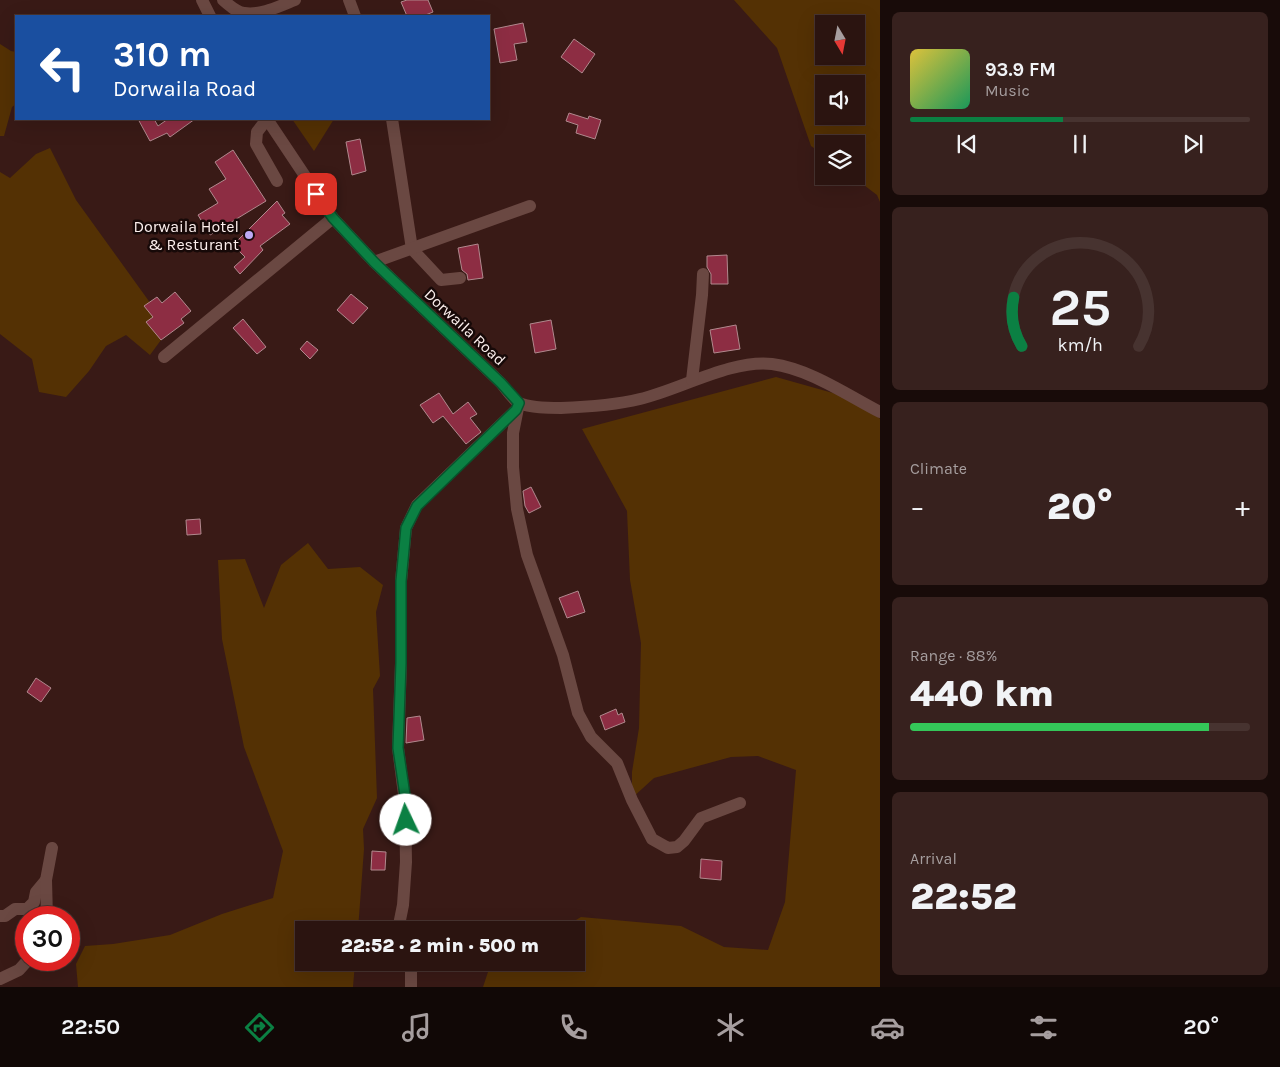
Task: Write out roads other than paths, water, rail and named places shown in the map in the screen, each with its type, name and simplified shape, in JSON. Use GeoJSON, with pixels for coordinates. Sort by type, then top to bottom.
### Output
{"type":"FeatureCollection","features":[{"type":"Feature","properties":{"kind":"street"},"geometry":{"type":"LineString","coordinates":[[202,0],[210,15]]}},
{"type":"Feature","properties":{"kind":"street"},"geometry":{"type":"LineString","coordinates":[[223,0],[244,13],[256,13],[295,0]]}},
{"type":"Feature","properties":{"kind":"street"},"geometry":{"type":"LineString","coordinates":[[349,0],[355,15]]}},
{"type":"Feature","properties":{"kind":"street"},"geometry":{"type":"LineString","coordinates":[[266,120],[257,132],[256,144],[277,181]]}},
{"type":"Feature","properties":{"kind":"street","name":"Dorwaila Road"},"geometry":{"type":"LineString","coordinates":[[268,120],[333,218],[374,262],[501,383],[518,407]]}},
{"type":"Feature","properties":{"kind":"street"},"geometry":{"type":"LineString","coordinates":[[392,120],[412,249],[441,280],[460,278]]}},
{"type":"Feature","properties":{"kind":"street"},"geometry":{"type":"LineString","coordinates":[[374,262],[530,206]]}},
{"type":"Feature","properties":{"kind":"street"},"geometry":{"type":"LineString","coordinates":[[164,357],[333,218]]}},
{"type":"Feature","properties":{"kind":"street"},"geometry":{"type":"LineString","coordinates":[[692,380],[703,274]]}},
{"type":"Feature","properties":{"kind":"street"},"geometry":{"type":"LineString","coordinates":[[400,921],[404,905],[406,862],[406,802],[398,748],[401,581],[406,528],[417,506],[518,407],[584,407],[641,399],[692,380],[750,364],[772,364],[792,369],[822,382],[880,412]]}},
{"type":"Feature","properties":{"kind":"street"},"geometry":{"type":"LineString","coordinates":[[518,407],[513,433],[513,467],[517,509],[527,555],[563,654],[578,713],[591,736],[617,763],[632,800],[652,840],[668,848],[676,847],[684,841],[701,818],[740,803]]}},
{"type":"Feature","properties":{"kind":"street"},"geometry":{"type":"LineString","coordinates":[[47,906],[46,880],[52,848]]}},
{"type":"Feature","properties":{"kind":"street"},"geometry":{"type":"LineString","coordinates":[[0,916],[5,916],[15,909],[27,910],[34,902],[36,892],[46,880]]}},
{"type":"Feature","properties":{"kind":"street"},"geometry":{"type":"LineString","coordinates":[[0,979],[17,971]]}},
{"type":"Feature","properties":{"kind":"street"},"geometry":{"type":"LineString","coordinates":[[410,987],[411,971]]}},
{"type":"Feature","properties":{"kind":"place","name":"Dorwaila Hotel & Resturant"},"geometry":{"type":"Point","coordinates":[249,235]}}]}
